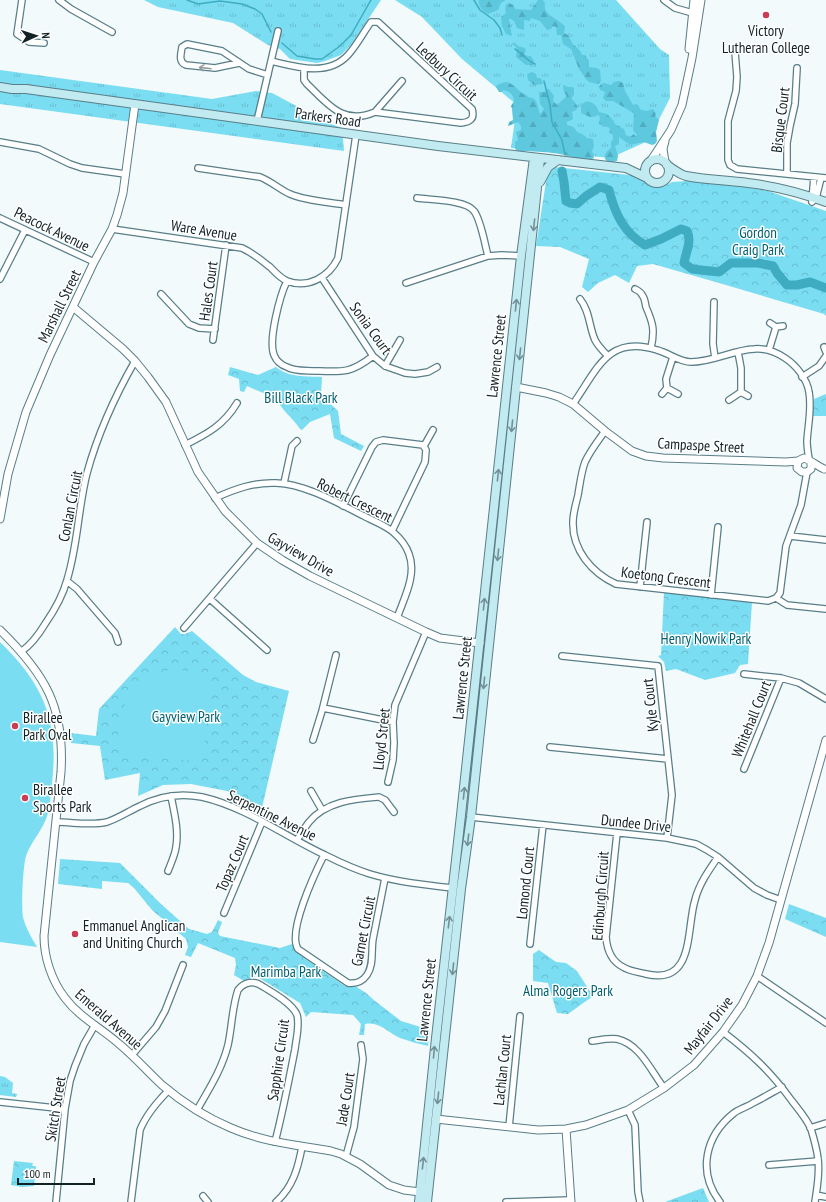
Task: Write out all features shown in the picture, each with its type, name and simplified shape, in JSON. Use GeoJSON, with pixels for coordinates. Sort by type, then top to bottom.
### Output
{"type":"FeatureCollection","features":[{"type":"Feature","properties":{"kind":"main road","name":"Parkers Road"},"geometry":{"type":"LineString","coordinates":[[0,81],[26,89]]}},
{"type":"Feature","properties":{"kind":"main road","name":"Parkers Road"},"geometry":{"type":"LineString","coordinates":[[0,87],[26,89],[516,156],[626,168],[647,178]]}},
{"type":"Feature","properties":{"kind":"main road"},"geometry":{"type":"LineString","coordinates":[[516,156],[524,161],[534,186]]}},
{"type":"Feature","properties":{"kind":"main road","name":"Lawrence Street"},"geometry":{"type":"LineString","coordinates":[[457,888],[462,816],[516,387],[531,255],[534,186],[537,158]]}},
{"type":"Feature","properties":{"kind":"main road"},"geometry":{"type":"LineString","coordinates":[[685,176],[675,171],[666,163],[656,159],[649,163],[645,170],[647,178],[655,183],[685,176],[748,183],[785,190],[792,194],[826,202]]}},
{"type":"Feature","properties":{"kind":"main road"},"geometry":{"type":"LineString","coordinates":[[534,186],[548,167],[558,160]]}},
{"type":"Feature","properties":{"kind":"main road","name":"Parkers Road"},"geometry":{"type":"LineString","coordinates":[[626,168],[649,163]]}},
{"type":"Feature","properties":{"kind":"main road"},"geometry":{"type":"LineString","coordinates":[[665,180],[669,173],[666,163]]}},
{"type":"Feature","properties":{"kind":"main road","name":"Lawrence Street"},"geometry":{"type":"LineString","coordinates":[[419,1202],[424,1192],[432,1119],[436,1038],[457,888],[471,817],[484,644],[507,386],[521,256],[534,186]]}},
{"type":"Feature","properties":{"kind":"main road"},"geometry":{"type":"LineString","coordinates":[[813,199],[826,208]]}},
{"type":"Feature","properties":{"kind":"main road"},"geometry":{"type":"LineString","coordinates":[[521,256],[531,255]]}},
{"type":"Feature","properties":{"kind":"main road"},"geometry":{"type":"LineString","coordinates":[[507,386],[516,387]]}},
{"type":"Feature","properties":{"kind":"main road"},"geometry":{"type":"LineString","coordinates":[[462,816],[471,817]]}},
{"type":"Feature","properties":{"kind":"main road","name":"Lawrence Street"},"geometry":{"type":"LineString","coordinates":[[424,1192],[427,1202]]}},
{"type":"Feature","properties":{"kind":"street"},"geometry":{"type":"LineString","coordinates":[[22,0],[17,34],[29,42],[44,43]]}},
{"type":"Feature","properties":{"kind":"street"},"geometry":{"type":"LineString","coordinates":[[59,0],[71,9],[112,32]]}},
{"type":"Feature","properties":{"kind":"street"},"geometry":{"type":"LineString","coordinates":[[664,0],[676,8],[696,14]]}},
{"type":"Feature","properties":{"kind":"street"},"geometry":{"type":"LineString","coordinates":[[694,0],[696,14]]}},
{"type":"Feature","properties":{"kind":"street"},"geometry":{"type":"LineString","coordinates":[[666,163],[663,149],[665,141],[682,105],[689,69],[688,58],[696,14],[701,0]]}},
{"type":"Feature","properties":{"kind":"street","name":"Ledbury Circuit"},"geometry":{"type":"LineString","coordinates":[[271,61],[304,68],[324,68],[339,62],[352,50],[371,22],[378,22],[472,109],[473,115],[471,121],[461,123],[375,112],[356,117],[346,115],[338,112],[305,82],[303,77],[304,68]]}},
{"type":"Feature","properties":{"kind":"street"},"geometry":{"type":"LineString","coordinates":[[257,121],[278,32]]}},
{"type":"Feature","properties":{"kind":"street"},"geometry":{"type":"LineString","coordinates":[[239,63],[211,68],[183,64],[180,61],[180,57],[183,45],[190,44],[222,51],[249,69],[268,75]]}},
{"type":"Feature","properties":{"kind":"street"},"geometry":{"type":"LineString","coordinates":[[735,52],[737,77],[736,91],[728,121],[729,163],[732,167],[737,169],[824,178],[813,199]]}},
{"type":"Feature","properties":{"kind":"street","name":"Bisque Court"},"geometry":{"type":"LineString","coordinates":[[788,174],[788,136],[795,104],[797,68]]}},
{"type":"Feature","properties":{"kind":"street"},"geometry":{"type":"LineString","coordinates":[[375,112],[402,81]]}},
{"type":"Feature","properties":{"kind":"street","name":"Marshall Street"},"geometry":{"type":"LineString","coordinates":[[0,519],[8,474],[26,412],[50,355],[94,262],[112,229],[122,198],[135,104]]}},
{"type":"Feature","properties":{"kind":"street"},"geometry":{"type":"LineString","coordinates":[[356,135],[338,258],[332,270],[322,278],[309,282],[298,283],[287,281],[278,305],[272,341],[273,354],[279,362],[292,370],[338,372],[350,370],[361,365],[373,356]]}},
{"type":"Feature","properties":{"kind":"street"},"geometry":{"type":"LineString","coordinates":[[649,163],[659,147],[665,141]]}},
{"type":"Feature","properties":{"kind":"street"},"geometry":{"type":"LineString","coordinates":[[0,142],[39,149],[82,168],[126,174]]}},
{"type":"Feature","properties":{"kind":"street"},"geometry":{"type":"LineString","coordinates":[[198,168],[260,177],[300,198],[346,205]]}},
{"type":"Feature","properties":{"kind":"street"},"geometry":{"type":"LineString","coordinates":[[813,199],[814,177]]}},
{"type":"Feature","properties":{"kind":"street"},"geometry":{"type":"LineString","coordinates":[[417,198],[461,203],[470,207],[477,215],[488,256]]}},
{"type":"Feature","properties":{"kind":"street","name":"Peacock Avenue"},"geometry":{"type":"LineString","coordinates":[[0,218],[94,262]]}},
{"type":"Feature","properties":{"kind":"street","name":"Ware Avenue"},"geometry":{"type":"LineString","coordinates":[[112,229],[242,248],[249,251],[287,281]]}},
{"type":"Feature","properties":{"kind":"street"},"geometry":{"type":"LineString","coordinates":[[0,279],[25,230]]}},
{"type":"Feature","properties":{"kind":"street","name":"Hales Court"},"geometry":{"type":"LineString","coordinates":[[213,340],[226,245]]}},
{"type":"Feature","properties":{"kind":"street"},"geometry":{"type":"LineString","coordinates":[[406,283],[488,256],[521,256]]}},
{"type":"Feature","properties":{"kind":"street","name":"Sonia Court"},"geometry":{"type":"LineString","coordinates":[[322,278],[373,356],[385,366],[406,373],[415,374],[428,372],[436,367]]}},
{"type":"Feature","properties":{"kind":"street"},"geometry":{"type":"LineString","coordinates":[[635,289],[643,295],[651,317],[653,326],[651,348]]}},
{"type":"Feature","properties":{"kind":"street"},"geometry":{"type":"LineString","coordinates":[[161,294],[189,324],[199,328],[215,329]]}},
{"type":"Feature","properties":{"kind":"street"},"geometry":{"type":"LineString","coordinates":[[580,299],[590,318],[595,339],[607,355]]}},
{"type":"Feature","properties":{"kind":"street"},"geometry":{"type":"LineString","coordinates":[[714,302],[713,344],[715,358]]}},
{"type":"Feature","properties":{"kind":"street","name":"Gayview Drive"},"geometry":{"type":"LineString","coordinates":[[73,307],[135,361],[158,390],[175,420],[198,472],[215,498],[237,524],[257,543],[282,560],[310,576],[426,632],[440,638],[484,644]]}},
{"type":"Feature","properties":{"kind":"street"},"geometry":{"type":"LineString","coordinates":[[770,322],[776,327],[783,326]]}},
{"type":"Feature","properties":{"kind":"street"},"geometry":{"type":"LineString","coordinates":[[769,350],[776,327]]}},
{"type":"Feature","properties":{"kind":"street"},"geometry":{"type":"LineString","coordinates":[[385,366],[400,340]]}},
{"type":"Feature","properties":{"kind":"street"},"geometry":{"type":"LineString","coordinates":[[573,404],[607,355],[618,349],[632,345],[651,348],[673,357],[693,362],[754,348],[769,350],[779,354],[791,363],[802,377],[809,391],[810,404],[804,488],[801,505],[786,546],[780,593],[776,598],[787,605],[826,609]]}},
{"type":"Feature","properties":{"kind":"street"},"geometry":{"type":"LineString","coordinates":[[738,352],[741,368],[741,392]]}},
{"type":"Feature","properties":{"kind":"street"},"geometry":{"type":"LineString","coordinates":[[802,377],[819,366],[826,356]]}},
{"type":"Feature","properties":{"kind":"street"},"geometry":{"type":"LineString","coordinates":[[662,394],[667,388],[666,380],[673,357]]}},
{"type":"Feature","properties":{"kind":"street","name":"Conlan Circuit"},"geometry":{"type":"LineString","coordinates":[[22,651],[33,641],[46,622],[67,581],[87,473],[111,407],[135,361]]}},
{"type":"Feature","properties":{"kind":"street","name":"Campaspe Street"},"geometry":{"type":"LineString","coordinates":[[516,387],[546,392],[573,404],[632,451],[646,456],[663,458],[786,462],[825,469]]}},
{"type":"Feature","properties":{"kind":"street"},"geometry":{"type":"LineString","coordinates":[[667,388],[678,394]]}},
{"type":"Feature","properties":{"kind":"street"},"geometry":{"type":"LineString","coordinates":[[741,392],[748,396]]}},
{"type":"Feature","properties":{"kind":"street"},"geometry":{"type":"LineString","coordinates":[[729,400],[741,392]]}},
{"type":"Feature","properties":{"kind":"street"},"geometry":{"type":"LineString","coordinates":[[185,445],[207,434],[221,423],[230,415],[237,403]]}},
{"type":"Feature","properties":{"kind":"street"},"geometry":{"type":"LineString","coordinates":[[424,446],[434,430]]}},
{"type":"Feature","properties":{"kind":"street","name":"Koetong Crescent"},"geometry":{"type":"LineString","coordinates":[[605,431],[585,462],[574,512],[574,536],[583,557],[590,567],[599,575],[616,584],[768,601],[776,598]]}},
{"type":"Feature","properties":{"kind":"street"},"geometry":{"type":"LineString","coordinates":[[343,506],[372,447],[376,442],[383,440],[420,444],[424,446],[426,450],[425,462],[392,530]]}},
{"type":"Feature","properties":{"kind":"street"},"geometry":{"type":"LineString","coordinates":[[284,483],[292,446],[297,441]]}},
{"type":"Feature","properties":{"kind":"street","name":"Robert Crescent"},"geometry":{"type":"LineString","coordinates":[[215,498],[235,489],[249,485],[262,483],[284,483],[304,489],[392,530],[406,546],[412,564],[410,582],[397,618]]}},
{"type":"Feature","properties":{"kind":"street"},"geometry":{"type":"LineString","coordinates":[[640,587],[647,522]]}},
{"type":"Feature","properties":{"kind":"street"},"geometry":{"type":"LineString","coordinates":[[711,595],[718,527]]}},
{"type":"Feature","properties":{"kind":"street"},"geometry":{"type":"LineString","coordinates":[[790,536],[826,540]]}},
{"type":"Feature","properties":{"kind":"street"},"geometry":{"type":"LineString","coordinates":[[184,628],[257,543]]}},
{"type":"Feature","properties":{"kind":"street"},"geometry":{"type":"LineString","coordinates":[[67,581],[77,589],[116,633],[118,642]]}},
{"type":"Feature","properties":{"kind":"street"},"geometry":{"type":"LineString","coordinates":[[210,599],[268,650]]}},
{"type":"Feature","properties":{"kind":"street","name":"Emerald Avenue"},"geometry":{"type":"LineString","coordinates":[[0,630],[22,651],[36,669],[53,702],[58,721],[62,754],[44,940],[46,956],[54,979],[65,998],[80,1014],[118,1042],[169,1090],[197,1110],[230,1128],[275,1142],[331,1151],[346,1156],[389,1184],[404,1190],[424,1192]]}},
{"type":"Feature","properties":{"kind":"street","name":"Lloyd Street"},"geometry":{"type":"LineString","coordinates":[[388,782],[393,760],[393,722],[396,705],[399,694],[426,632]]}},
{"type":"Feature","properties":{"kind":"street"},"geometry":{"type":"LineString","coordinates":[[313,740],[323,708],[336,655]]}},
{"type":"Feature","properties":{"kind":"street","name":"Kyle Court"},"geometry":{"type":"LineString","coordinates":[[562,656],[658,666],[672,795],[667,838]]}},
{"type":"Feature","properties":{"kind":"street"},"geometry":{"type":"LineString","coordinates":[[744,674],[781,678],[799,683],[826,699]]}},
{"type":"Feature","properties":{"kind":"street","name":"Whitehall Court"},"geometry":{"type":"LineString","coordinates":[[744,769],[781,678]]}},
{"type":"Feature","properties":{"kind":"street"},"geometry":{"type":"LineString","coordinates":[[323,708],[393,722]]}},
{"type":"Feature","properties":{"kind":"street","name":"Mayfair Drive"},"geometry":{"type":"LineString","coordinates":[[432,1119],[538,1130],[566,1129],[592,1123],[628,1110],[664,1088],[694,1065],[723,1032],[742,1005],[757,976],[769,943],[826,740]]}},
{"type":"Feature","properties":{"kind":"street"},"geometry":{"type":"LineString","coordinates":[[550,747],[668,759]]}},
{"type":"Feature","properties":{"kind":"street"},"geometry":{"type":"LineString","coordinates":[[311,791],[322,810]]}},
{"type":"Feature","properties":{"kind":"street"},"geometry":{"type":"LineString","coordinates":[[168,871],[177,843],[177,828],[171,796]]}},
{"type":"Feature","properties":{"kind":"street","name":"Serpentine Avenue"},"geometry":{"type":"LineString","coordinates":[[56,822],[86,824],[107,822],[148,802],[171,796],[202,797],[242,811],[352,868],[408,883],[457,888]]}},
{"type":"Feature","properties":{"kind":"street"},"geometry":{"type":"LineString","coordinates":[[297,840],[309,822],[322,810],[339,803],[379,797],[385,800],[394,812]]}},
{"type":"Feature","properties":{"kind":"street","name":"Dundee Drive"},"geometry":{"type":"LineString","coordinates":[[471,817],[667,838],[696,844],[718,857],[754,888],[781,900]]}},
{"type":"Feature","properties":{"kind":"street","name":"Topaz Court"},"geometry":{"type":"LineString","coordinates":[[224,913],[262,822]]}},
{"type":"Feature","properties":{"kind":"street","name":"Lomond Court"},"geometry":{"type":"LineString","coordinates":[[530,944],[543,825]]}},
{"type":"Feature","properties":{"kind":"street","name":"Edinburgh Circuit"},"geometry":{"type":"LineString","coordinates":[[617,833],[606,946],[615,962],[626,970],[653,976],[662,976],[677,968],[684,958],[694,900],[718,857]]}},
{"type":"Feature","properties":{"kind":"street","name":"Garnet Circuit"},"geometry":{"type":"LineString","coordinates":[[324,854],[306,896],[300,915],[295,932],[296,946],[298,949],[348,983],[364,979],[369,971],[385,878]]}},
{"type":"Feature","properties":{"kind":"street"},"geometry":{"type":"LineString","coordinates":[[132,1056],[156,1027],[165,1011],[183,965]]}},
{"type":"Feature","properties":{"kind":"street"},"geometry":{"type":"LineString","coordinates":[[757,976],[826,1023]]}},
{"type":"Feature","properties":{"kind":"street","name":"Sapphire Circuit"},"geometry":{"type":"LineString","coordinates":[[197,1110],[214,1081],[222,1063],[228,1045],[238,990],[246,983],[259,984],[292,1007],[298,1019],[287,1092],[275,1142]]}},
{"type":"Feature","properties":{"kind":"street","name":"Lachlan Court"},"geometry":{"type":"LineString","coordinates":[[509,1126],[520,1016]]}},
{"type":"Feature","properties":{"kind":"street","name":"Skitch Street"},"geometry":{"type":"LineString","coordinates":[[56,1202],[65,1109],[70,1081],[84,1044],[95,1025]]}},
{"type":"Feature","properties":{"kind":"street"},"geometry":{"type":"LineString","coordinates":[[723,1032],[746,1050],[767,1070],[801,1112],[810,1128],[818,1160],[816,1202]]}},
{"type":"Feature","properties":{"kind":"street"},"geometry":{"type":"LineString","coordinates":[[592,1041],[615,1039],[630,1044],[641,1055],[664,1088]]}},
{"type":"Feature","properties":{"kind":"street","name":"Jade Court"},"geometry":{"type":"LineString","coordinates":[[346,1156],[354,1127],[363,1059],[361,1045]]}},
{"type":"Feature","properties":{"kind":"street"},"geometry":{"type":"LineString","coordinates":[[720,1202],[709,1183],[706,1165],[708,1150],[714,1135],[720,1126],[736,1112],[782,1087]]}},
{"type":"Feature","properties":{"kind":"street"},"geometry":{"type":"LineString","coordinates":[[131,1202],[140,1130],[150,1112],[169,1090]]}},
{"type":"Feature","properties":{"kind":"street"},"geometry":{"type":"LineString","coordinates":[[0,1102],[65,1109]]}},
{"type":"Feature","properties":{"kind":"street"},"geometry":{"type":"LineString","coordinates":[[628,1110],[635,1125],[638,1192],[640,1202]]}},
{"type":"Feature","properties":{"kind":"street"},"geometry":{"type":"LineString","coordinates":[[810,1128],[826,1123]]}},
{"type":"Feature","properties":{"kind":"street"},"geometry":{"type":"LineString","coordinates":[[506,1202],[570,1201],[566,1129]]}},
{"type":"Feature","properties":{"kind":"street"},"geometry":{"type":"LineString","coordinates":[[276,1202],[285,1193],[296,1175],[302,1147]]}},
{"type":"Feature","properties":{"kind":"street"},"geometry":{"type":"LineString","coordinates":[[769,1165],[818,1160]]}},
{"type":"Feature","properties":{"kind":"street"},"geometry":{"type":"LineString","coordinates":[[816,1195],[826,1197]]}},
{"type":"Feature","properties":{"kind":"street"},"geometry":{"type":"LineString","coordinates":[[203,1196],[208,1202]]}},
{"type":"Feature","properties":{"kind":"green space"},"geometry":{"type":"Polygon","coordinates":[[[144,0],[381,0],[351,45],[341,55],[317,63],[290,59],[280,49],[268,45],[233,23],[158,7],[144,0]]]}},
{"type":"Feature","properties":{"kind":"green space"},"geometry":{"type":"Polygon","coordinates":[[[395,0],[616,0],[660,49],[669,55],[670,98],[648,141],[610,158],[511,148],[517,105],[462,59],[422,17],[395,0]]]}},
{"type":"Feature","properties":{"kind":"green space"},"geometry":{"type":"Polygon","coordinates":[[[479,0],[506,0],[501,3],[498,10],[488,14],[480,7],[479,0]]]}},
{"type":"Feature","properties":{"kind":"green space"},"geometry":{"type":"Polygon","coordinates":[[[538,0],[543,0],[546,11],[565,26],[564,33],[568,35],[572,43],[580,50],[582,55],[585,55],[589,61],[589,67],[600,70],[601,81],[598,84],[589,82],[586,79],[579,69],[571,49],[563,44],[561,35],[557,35],[556,27],[553,26],[551,29],[547,30],[540,21],[531,18],[530,21],[524,20],[524,30],[517,28],[514,21],[509,19],[512,36],[506,34],[502,26],[501,17],[506,13],[506,6],[509,3],[513,5],[515,9],[531,10],[538,0]]]}},
{"type":"Feature","properties":{"kind":"green space"},"geometry":{"type":"Polygon","coordinates":[[[512,43],[525,48],[526,51],[524,54],[531,56],[534,61],[532,65],[526,65],[516,57],[517,48],[512,43]]]}},
{"type":"Feature","properties":{"kind":"green space"},"geometry":{"type":"Polygon","coordinates":[[[0,70],[212,99],[256,91],[272,93],[328,123],[342,128],[344,151],[0,104],[0,70]]]}},
{"type":"Feature","properties":{"kind":"green space"},"geometry":{"type":"Polygon","coordinates":[[[532,72],[536,74],[537,78],[541,78],[543,84],[534,85],[528,80],[527,74],[532,72]]]}},
{"type":"Feature","properties":{"kind":"green space"},"geometry":{"type":"Polygon","coordinates":[[[619,81],[623,83],[625,91],[633,105],[638,105],[641,110],[647,111],[653,109],[656,114],[655,116],[659,120],[656,132],[657,141],[652,145],[644,142],[630,144],[619,137],[619,144],[615,146],[618,156],[617,161],[609,163],[605,159],[605,156],[611,148],[611,142],[613,139],[613,135],[609,132],[610,128],[599,124],[600,117],[598,115],[590,117],[581,113],[581,105],[585,102],[592,103],[596,106],[599,112],[607,114],[615,124],[624,129],[626,135],[630,137],[634,134],[636,136],[637,135],[633,130],[634,114],[613,101],[606,101],[603,98],[605,92],[600,90],[599,87],[604,83],[611,85],[614,82],[619,81]]]}},
{"type":"Feature","properties":{"kind":"green space"},"geometry":{"type":"Polygon","coordinates":[[[508,82],[528,97],[534,99],[537,102],[540,114],[544,109],[540,104],[539,92],[545,92],[546,89],[549,89],[554,96],[553,101],[557,105],[567,96],[564,92],[564,85],[574,88],[574,95],[572,99],[578,107],[572,112],[573,119],[567,122],[567,125],[573,127],[577,132],[587,138],[593,139],[594,146],[592,151],[594,158],[590,160],[573,158],[562,154],[518,151],[515,149],[515,142],[518,140],[516,132],[521,130],[521,126],[518,122],[508,126],[509,122],[513,120],[511,106],[514,101],[513,97],[510,93],[504,90],[499,92],[496,87],[497,85],[508,82]]]}},
{"type":"Feature","properties":{"kind":"green space","name":"Gordon Craig Park"},"geometry":{"type":"Polygon","coordinates":[[[555,167],[639,176],[648,185],[655,187],[663,187],[672,182],[687,181],[721,183],[768,191],[826,211],[826,316],[824,314],[653,264],[637,266],[629,283],[615,275],[598,283],[588,292],[582,287],[589,259],[560,247],[536,246],[547,175],[555,167]]]}},
{"type":"Feature","properties":{"kind":"green space","name":"Bill Black Park"},"geometry":{"type":"Polygon","coordinates":[[[230,367],[258,375],[276,367],[281,371],[292,375],[322,377],[321,395],[338,411],[341,434],[364,446],[361,451],[334,438],[330,414],[310,422],[302,430],[284,410],[277,399],[247,386],[244,392],[240,391],[239,379],[228,375],[230,367]]]}},
{"type":"Feature","properties":{"kind":"green space"},"geometry":{"type":"Polygon","coordinates":[[[826,394],[826,416],[812,416],[814,399],[826,394]]]}},
{"type":"Feature","properties":{"kind":"green space","name":"Henry Nowik Park"},"geometry":{"type":"Polygon","coordinates":[[[664,592],[752,602],[748,664],[740,665],[735,673],[705,680],[676,669],[666,671],[664,662],[658,656],[661,655],[664,592]]]}},
{"type":"Feature","properties":{"kind":"green space","name":"Gayview Park"},"geometry":{"type":"Polygon","coordinates":[[[175,627],[181,634],[192,631],[243,675],[256,682],[289,691],[261,812],[227,791],[191,784],[163,785],[138,796],[140,773],[105,780],[100,746],[71,743],[70,733],[96,736],[99,709],[175,627]]]}},
{"type":"Feature","properties":{"kind":"green space","name":"Birallee Sports Park"},"geometry":{"type":"Polygon","coordinates":[[[0,642],[28,673],[38,689],[50,722],[53,741],[54,761],[49,810],[44,824],[26,856],[23,877],[23,917],[27,929],[37,947],[0,942],[0,642]]]}},
{"type":"Feature","properties":{"kind":"green space"},"geometry":{"type":"Polygon","coordinates":[[[173,669],[196,672],[208,678],[211,687],[203,755],[196,761],[135,756],[120,744],[117,725],[121,713],[135,691],[149,679],[165,671],[173,669]]]}},
{"type":"Feature","properties":{"kind":"green space","name":"Marimba Park"},"geometry":{"type":"Polygon","coordinates":[[[60,859],[120,863],[161,904],[189,929],[207,934],[212,932],[218,920],[222,922],[218,933],[220,936],[280,948],[292,944],[297,952],[307,960],[345,986],[355,986],[366,993],[401,1021],[430,1030],[428,1046],[400,1038],[375,1024],[365,1024],[364,1035],[359,1035],[361,1024],[353,1015],[311,1012],[306,1017],[300,1003],[256,976],[244,981],[234,975],[236,965],[235,958],[198,943],[191,957],[185,955],[188,947],[186,939],[152,910],[128,883],[102,881],[102,889],[58,884],[60,859]]]}},
{"type":"Feature","properties":{"kind":"green space"},"geometry":{"type":"Polygon","coordinates":[[[789,904],[826,918],[826,937],[785,919],[789,904]]]}},
{"type":"Feature","properties":{"kind":"green space","name":"Alma Rogers Park"},"geometry":{"type":"Polygon","coordinates":[[[539,950],[556,962],[566,963],[577,971],[593,996],[568,1014],[557,1013],[548,983],[533,981],[533,954],[539,950]]]}},
{"type":"Feature","properties":{"kind":"green space"},"geometry":{"type":"Polygon","coordinates":[[[0,1076],[5,1077],[13,1083],[12,1093],[17,1094],[16,1097],[0,1095],[0,1076]]]}},
{"type":"Feature","properties":{"kind":"green space"},"geometry":{"type":"Polygon","coordinates":[[[14,1161],[33,1163],[32,1166],[36,1166],[34,1186],[22,1187],[11,1185],[14,1161]]]}},
{"type":"Feature","properties":{"kind":"green space"},"geometry":{"type":"Polygon","coordinates":[[[703,1188],[709,1202],[665,1202],[703,1188]]]}},
{"type":"Feature","properties":{"kind":"waterway"},"geometry":{"type":"LineString","coordinates":[[187,0],[198,4],[220,1],[242,4],[255,9],[262,14],[271,32]]}},
{"type":"Feature","properties":{"kind":"waterway"},"geometry":{"type":"LineString","coordinates":[[282,43],[297,56],[322,59],[340,46],[351,35],[371,0]]}},
{"type":"Feature","properties":{"kind":"waterway"},"geometry":{"type":"LineString","coordinates":[[474,0],[480,10],[494,20],[500,28],[502,35]]}},
{"type":"Feature","properties":{"kind":"waterway"},"geometry":{"type":"LineString","coordinates":[[515,49],[535,64]]}},
{"type":"Feature","properties":{"kind":"waterway"},"geometry":{"type":"LineString","coordinates":[[544,81],[550,105],[552,122],[562,140],[565,155]]}},
{"type":"Feature","properties":{"kind":"waterway"},"geometry":{"type":"LineString","coordinates":[[562,171],[566,201],[577,204],[600,187],[609,190],[614,207],[621,222],[631,235],[645,245],[681,229],[687,231],[689,243],[684,263],[692,269],[719,272],[731,263],[758,263],[773,266],[787,285],[797,285],[810,282],[826,288]]}},
{"type":"Feature","properties":{"kind":"place","name":"Victory Lutheran College"},"geometry":{"type":"Point","coordinates":[766,15]}},
{"type":"Feature","properties":{"kind":"place","name":"Birallee Park Oval"},"geometry":{"type":"Point","coordinates":[15,726]}},
{"type":"Feature","properties":{"kind":"place","name":"Birallee Sports Park"},"geometry":{"type":"Point","coordinates":[25,798]}},
{"type":"Feature","properties":{"kind":"place","name":"Emmanuel Anglican and Uniting Church"},"geometry":{"type":"Point","coordinates":[75,934]}}]}
